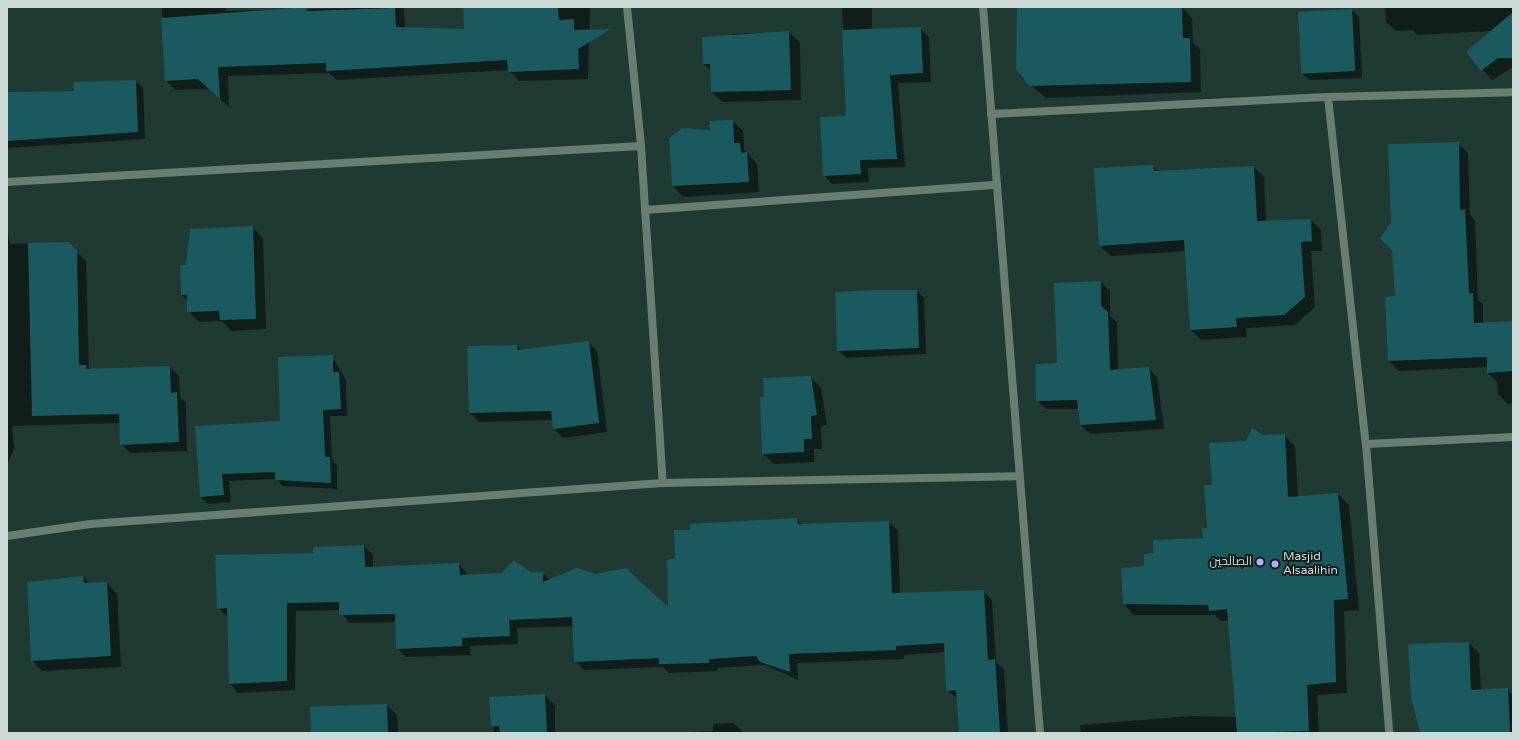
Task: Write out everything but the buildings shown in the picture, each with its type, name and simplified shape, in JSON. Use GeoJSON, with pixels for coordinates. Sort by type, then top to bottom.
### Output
{"type":"FeatureCollection","features":[{"type":"Feature","properties":{"kind":"street"},"geometry":{"type":"LineString","coordinates":[[627,7],[641,146],[663,483]]}},
{"type":"Feature","properties":{"kind":"street"},"geometry":{"type":"LineString","coordinates":[[982,7],[1040,733]]}},
{"type":"Feature","properties":{"kind":"street"},"geometry":{"type":"LineString","coordinates":[[991,114],[1328,97],[1513,92]]}},
{"type":"Feature","properties":{"kind":"street"},"geometry":{"type":"LineString","coordinates":[[1328,97],[1366,444],[1389,733]]}},
{"type":"Feature","properties":{"kind":"street"},"geometry":{"type":"LineString","coordinates":[[7,182],[641,146]]}},
{"type":"Feature","properties":{"kind":"street"},"geometry":{"type":"LineString","coordinates":[[645,210],[997,185]]}},
{"type":"Feature","properties":{"kind":"street"},"geometry":{"type":"LineString","coordinates":[[1366,444],[1513,437]]}},
{"type":"Feature","properties":{"kind":"street"},"geometry":{"type":"LineString","coordinates":[[7,536],[90,524],[663,483],[1019,476]]}},
{"type":"Feature","properties":{"kind":"place","name":"الصالحين"},"geometry":{"type":"Point","coordinates":[1260,562]}},
{"type":"Feature","properties":{"kind":"place","name":"Masjid Alsaalihin"},"geometry":{"type":"Point","coordinates":[1275,564]}}]}
